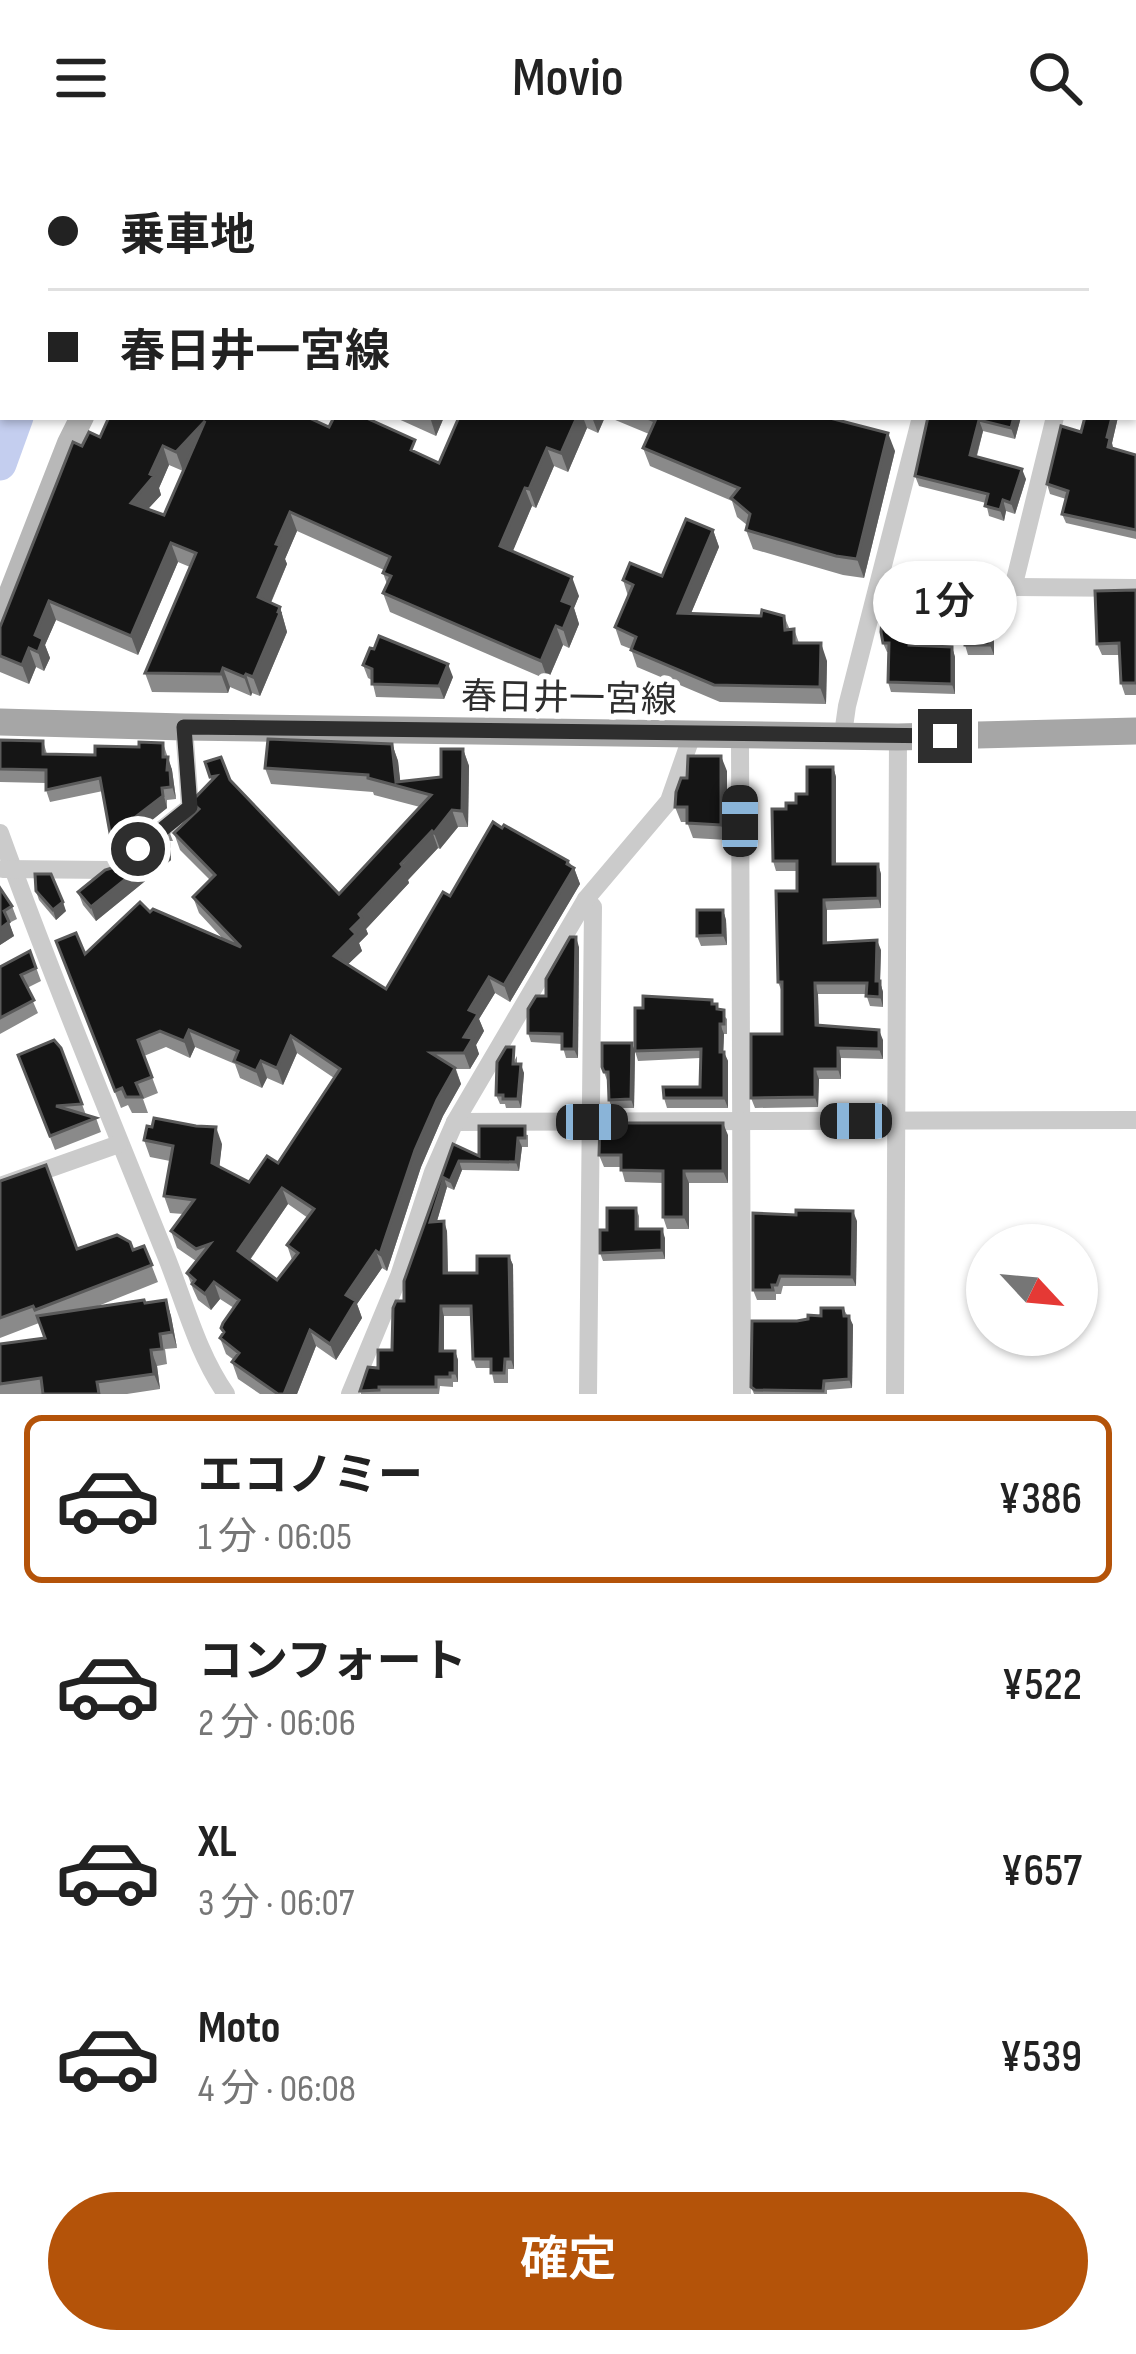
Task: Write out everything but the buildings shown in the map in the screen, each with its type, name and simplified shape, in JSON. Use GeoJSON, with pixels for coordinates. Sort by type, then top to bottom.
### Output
{"type":"FeatureCollection","features":[{"type":"Feature","properties":{"kind":"main road","name":"春日井一宮線"},"geometry":{"type":"LineString","coordinates":[[0,722],[898,737],[1136,731]]}},
{"type":"Feature","properties":{"kind":"street"},"geometry":{"type":"LineString","coordinates":[[0,620],[80,420]]}},
{"type":"Feature","properties":{"kind":"street"},"geometry":{"type":"LineString","coordinates":[[843,734],[920,420]]}},
{"type":"Feature","properties":{"kind":"street"},"geometry":{"type":"LineString","coordinates":[[1013,588],[1054,420]]}},
{"type":"Feature","properties":{"kind":"street"},"geometry":{"type":"LineString","coordinates":[[878,586],[1136,588]]}},
{"type":"Feature","properties":{"kind":"street"},"geometry":{"type":"LineString","coordinates":[[6,868],[111,870],[190,807],[184,727]]}},
{"type":"Feature","properties":{"kind":"street"},"geometry":{"type":"LineString","coordinates":[[350,1394],[455,1123],[586,899],[669,801],[692,735]]}},
{"type":"Feature","properties":{"kind":"street"},"geometry":{"type":"LineString","coordinates":[[740,735],[742,1394]]}},
{"type":"Feature","properties":{"kind":"street"},"geometry":{"type":"LineString","coordinates":[[896,1394],[898,737]]}},
{"type":"Feature","properties":{"kind":"street"},"geometry":{"type":"LineString","coordinates":[[0,832],[6,868],[209,1371],[226,1394]]}},
{"type":"Feature","properties":{"kind":"street"},"geometry":{"type":"LineString","coordinates":[[586,899],[592,907],[589,1394]]}},
{"type":"Feature","properties":{"kind":"street"},"geometry":{"type":"LineString","coordinates":[[455,1123],[1136,1120]]}},
{"type":"Feature","properties":{"kind":"street"},"geometry":{"type":"LineString","coordinates":[[0,1186],[118,1144]]}},
{"type":"Feature","properties":{"kind":"waterway"},"geometry":{"type":"LineString","coordinates":[[0,464],[16,420]]}},
{"type":"Feature","properties":{"kind":"route"},"geometry":{"type":"LineString","coordinates":[[138,849],[190,807],[184,727],[945,736]]}}]}
